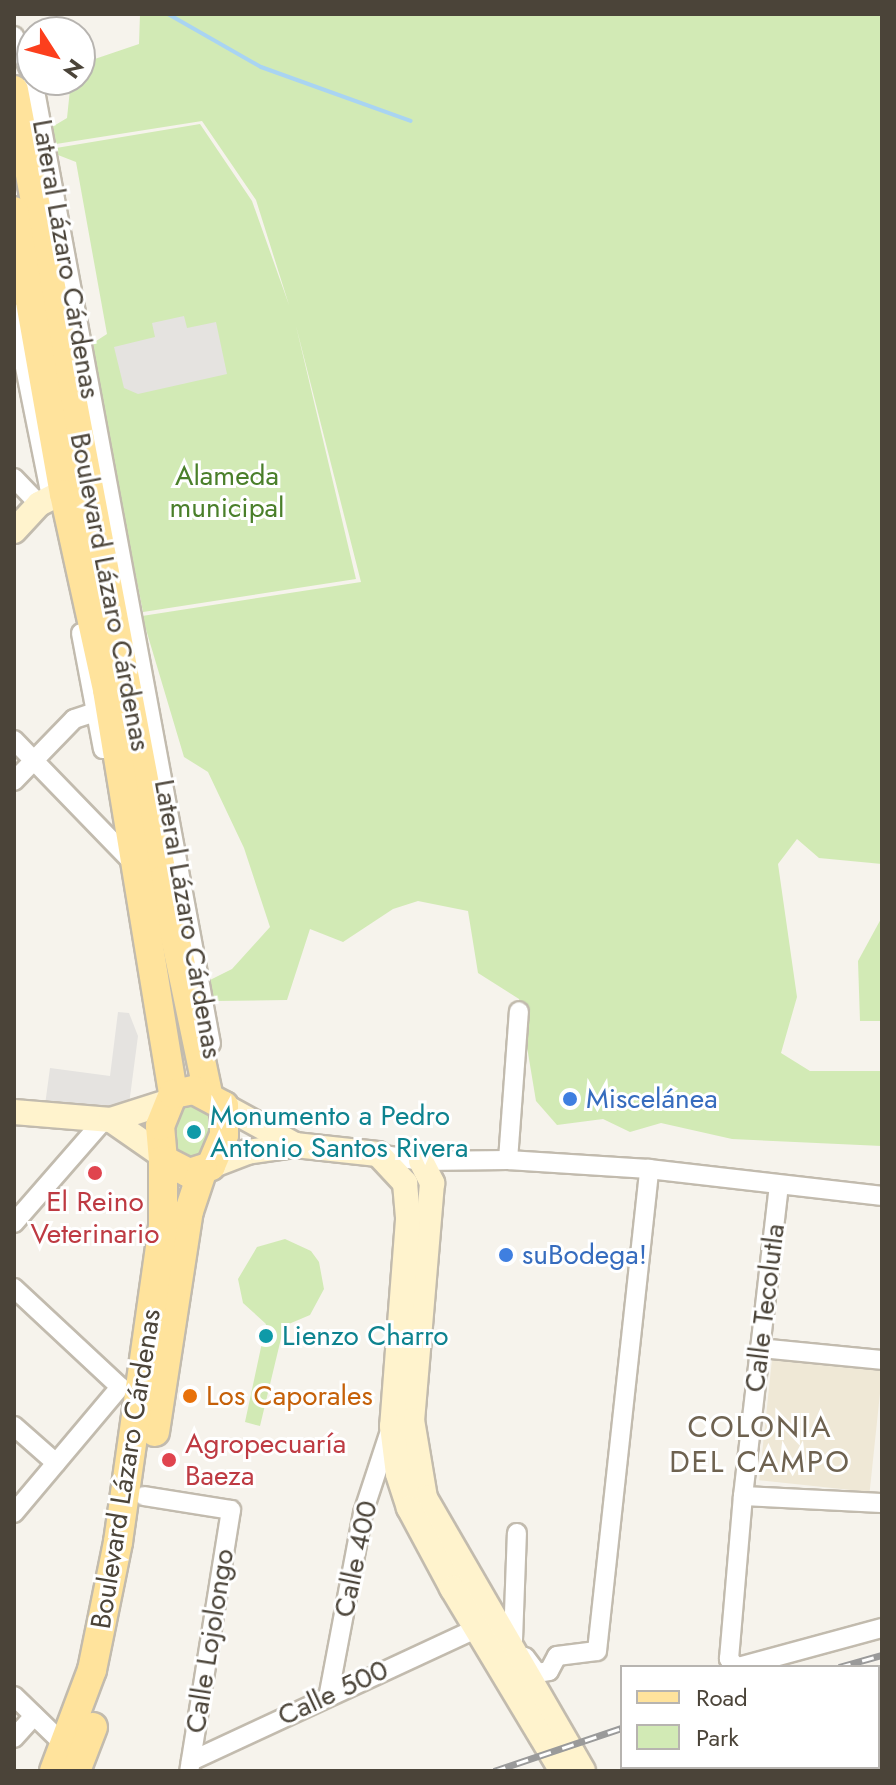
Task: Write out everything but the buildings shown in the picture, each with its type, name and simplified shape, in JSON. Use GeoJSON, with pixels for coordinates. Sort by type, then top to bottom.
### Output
{"type":"FeatureCollection","features":[{"type":"Feature","properties":{"kind":"main road","name":"Boulevard Lázaro Cárdenas"},"geometry":{"type":"LineString","coordinates":[[22,96],[27,253],[60,494],[140,870],[167,1100]]}},
{"type":"Feature","properties":{"kind":"main road","name":"Boulevard Lázaro Cárdenas"},"geometry":{"type":"LineString","coordinates":[[14,211],[27,253]]}},
{"type":"Feature","properties":{"kind":"main road"},"geometry":{"type":"LineString","coordinates":[[14,531],[60,494]]}},
{"type":"Feature","properties":{"kind":"main road","name":"Boulevard Lázaro Cárdenas"},"geometry":{"type":"LineString","coordinates":[[140,870],[216,1100]]}},
{"type":"Feature","properties":{"kind":"main road"},"geometry":{"type":"LineString","coordinates":[[163,1158],[160,1126],[167,1100]]}},
{"type":"Feature","properties":{"kind":"main road"},"geometry":{"type":"LineString","coordinates":[[14,1112],[108,1120],[167,1100],[216,1100],[295,1145]]}},
{"type":"Feature","properties":{"kind":"main road"},"geometry":{"type":"LineString","coordinates":[[207,1168],[224,1135],[216,1100]]}},
{"type":"Feature","properties":{"kind":"main road"},"geometry":{"type":"LineString","coordinates":[[108,1120],[180,1171],[207,1168],[247,1152],[295,1145],[378,1154],[394,1168],[410,1195],[392,1426],[409,1508],[476,1629],[562,1771]]}},
{"type":"Feature","properties":{"kind":"main road","name":"Boulevard Lázaro Cárdenas"},"geometry":{"type":"LineString","coordinates":[[72,1765],[92,1670],[131,1387],[166,1206],[163,1158]]}},
{"type":"Feature","properties":{"kind":"main road"},"geometry":{"type":"LineString","coordinates":[[421,1161],[432,1183],[412,1420],[425,1498],[583,1771]]}},
{"type":"Feature","properties":{"kind":"main road","name":"Boulevard Lázaro Cárdenas"},"geometry":{"type":"LineString","coordinates":[[72,1765],[116,1639],[144,1496],[189,1211],[207,1168]]}},
{"type":"Feature","properties":{"kind":"street","name":"Lateral Lázaro Cárdenas"},"geometry":{"type":"LineString","coordinates":[[24,96],[158,751],[216,1100]]}},
{"type":"Feature","properties":{"kind":"street","name":"Lateral Lázaro Cárdenas"},"geometry":{"type":"LineString","coordinates":[[14,313],[60,494],[96,712],[140,870]]}},
{"type":"Feature","properties":{"kind":"street"},"geometry":{"type":"LineString","coordinates":[[14,478],[60,494]]}},
{"type":"Feature","properties":{"kind":"street"},"geometry":{"type":"LineString","coordinates":[[14,781],[74,719],[96,712]]}},
{"type":"Feature","properties":{"kind":"street"},"geometry":{"type":"LineString","coordinates":[[14,740],[35,758],[140,870]]}},
{"type":"Feature","properties":{"kind":"street"},"geometry":{"type":"LineString","coordinates":[[508,1160],[519,1011]]}},
{"type":"Feature","properties":{"kind":"street"},"geometry":{"type":"LineString","coordinates":[[14,1223],[108,1120]]}},
{"type":"Feature","properties":{"kind":"street"},"geometry":{"type":"LineString","coordinates":[[378,1154],[421,1161],[508,1160],[649,1169],[882,1196]]}},
{"type":"Feature","properties":{"kind":"street"},"geometry":{"type":"LineString","coordinates":[[517,1533],[510,1641],[537,1673],[549,1671],[557,1656],[597,1651],[649,1169]]}},
{"type":"Feature","properties":{"kind":"street","name":"Calle Tecolutla"},"geometry":{"type":"LineString","coordinates":[[735,1665],[729,1659],[743,1496],[779,1185]]}},
{"type":"Feature","properties":{"kind":"street"},"geometry":{"type":"LineString","coordinates":[[14,1288],[131,1387],[56,1463],[14,1513]]}},
{"type":"Feature","properties":{"kind":"street"},"geometry":{"type":"LineString","coordinates":[[760,1348],[882,1360]]}},
{"type":"Feature","properties":{"kind":"street"},"geometry":{"type":"LineString","coordinates":[[14,1426],[56,1463]]}},
{"type":"Feature","properties":{"kind":"street","name":"Calle 400"},"geometry":{"type":"LineString","coordinates":[[329,1693],[363,1513],[392,1426]]}},
{"type":"Feature","properties":{"kind":"street","name":"Calle Lojolongo"},"geometry":{"type":"LineString","coordinates":[[144,1496],[231,1510],[190,1766]]}},
{"type":"Feature","properties":{"kind":"street"},"geometry":{"type":"LineString","coordinates":[[743,1496],[882,1503]]}},
{"type":"Feature","properties":{"kind":"street","name":"Calle Tecolutla"},"geometry":{"type":"LineString","coordinates":[[744,1665],[882,1628]]}},
{"type":"Feature","properties":{"kind":"street","name":"Calle 500"},"geometry":{"type":"LineString","coordinates":[[190,1766],[329,1693],[476,1629]]}},
{"type":"Feature","properties":{"kind":"street"},"geometry":{"type":"LineString","coordinates":[[14,1696],[34,1716],[72,1765]]}},
{"type":"Feature","properties":{"kind":"street"},"geometry":{"type":"LineString","coordinates":[[14,1738],[34,1716]]}},
{"type":"Feature","properties":{"kind":"shaded area"},"geometry":{"type":"Polygon","coordinates":[[[184,316],[187,328],[216,322],[227,374],[138,394],[124,388],[114,347],[155,337],[152,323],[184,316]]]}},
{"type":"Feature","properties":{"kind":"shaded area"},"geometry":{"type":"Polygon","coordinates":[[[118,1012],[129,1013],[138,1036],[128,1112],[45,1105],[50,1068],[110,1076],[118,1012]]]}},
{"type":"Feature","properties":{"kind":"shaded area"},"geometry":{"type":"Polygon","coordinates":[[[772,1359],[882,1371],[870,1492],[759,1480],[772,1359]]]}},
{"type":"Feature","properties":{"kind":"green space","name":"Alameda municipal"},"geometry":{"type":"Polygon","coordinates":[[[140,14],[882,14],[882,864],[819,858],[797,839],[778,864],[797,997],[781,1053],[810,1071],[882,1071],[882,1146],[732,1139],[661,1123],[630,1132],[603,1119],[557,1125],[536,1101],[519,999],[478,973],[468,911],[418,901],[393,909],[343,942],[310,929],[287,1000],[214,1001],[206,982],[232,969],[270,927],[244,848],[208,772],[184,757],[142,616],[361,582],[296,326],[356,579],[143,612],[96,374],[93,343],[107,334],[76,162],[58,155],[56,148],[200,124],[252,201],[289,305],[256,200],[202,121],[56,144],[52,127],[67,118],[69,96],[96,96],[96,59],[139,44],[140,14]]]}},
{"type":"Feature","properties":{"kind":"green space"},"geometry":{"type":"Polygon","coordinates":[[[882,917],[882,1021],[860,1021],[858,961],[882,917]]]}},
{"type":"Feature","properties":{"kind":"green space"},"geometry":{"type":"Polygon","coordinates":[[[183,1100],[212,1107],[207,1153],[197,1164],[174,1154],[176,1110],[183,1100]]]}},
{"type":"Feature","properties":{"kind":"green space"},"geometry":{"type":"Polygon","coordinates":[[[285,1239],[311,1251],[319,1262],[324,1289],[310,1315],[284,1326],[260,1426],[245,1422],[266,1324],[243,1303],[238,1279],[257,1247],[285,1239]]]}},
{"type":"Feature","properties":{"kind":"waterway"},"geometry":{"type":"LineString","coordinates":[[168,14],[261,67],[411,121]]}},
{"type":"Feature","properties":{"kind":"railway"},"geometry":{"type":"LineString","coordinates":[[846,1665],[882,1655]]}},
{"type":"Feature","properties":{"kind":"railway"},"geometry":{"type":"LineString","coordinates":[[494,1771],[620,1729]]}},
{"type":"Feature","properties":{"kind":"place","name":"Miscelánea"},"geometry":{"type":"Point","coordinates":[570,1099]}},
{"type":"Feature","properties":{"kind":"place","name":"Monumento a Pedro Antonio Santos Rivera"},"geometry":{"type":"Point","coordinates":[194,1132]}},
{"type":"Feature","properties":{"kind":"place","name":"El Reino Veterinario"},"geometry":{"type":"Point","coordinates":[95,1173]}},
{"type":"Feature","properties":{"kind":"place","name":"suBodega!"},"geometry":{"type":"Point","coordinates":[506,1255]}},
{"type":"Feature","properties":{"kind":"place","name":"Lienzo Charro"},"geometry":{"type":"Point","coordinates":[266,1336]}},
{"type":"Feature","properties":{"kind":"place","name":"Los Caporales"},"geometry":{"type":"Point","coordinates":[190,1396]}},
{"type":"Feature","properties":{"kind":"place","name":"Agropecuaría Baeza"},"geometry":{"type":"Point","coordinates":[169,1460]}},
{"type":"Feature","properties":{"kind":"district","name":"COLONIA DEL CAMPO"},"geometry":{"type":"Point","coordinates":[760,1444]}}]}
